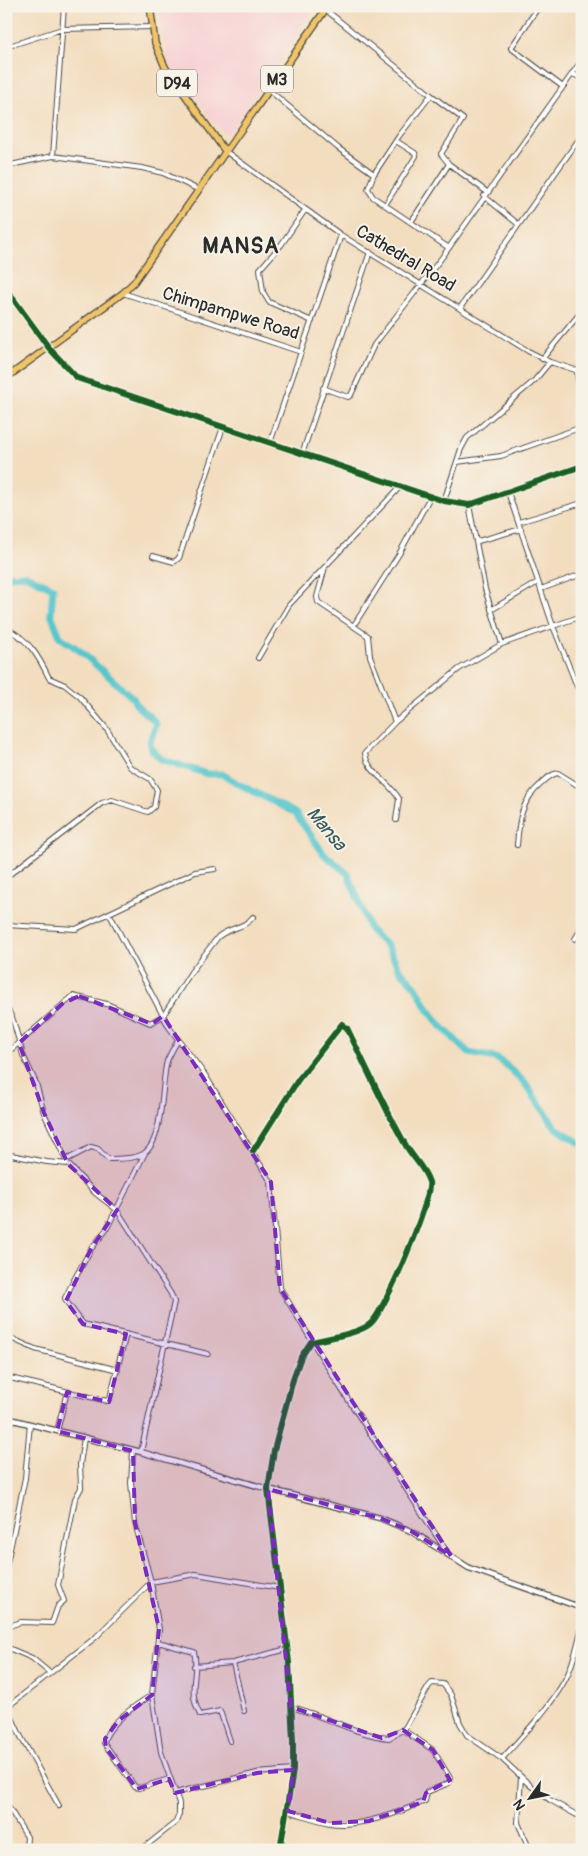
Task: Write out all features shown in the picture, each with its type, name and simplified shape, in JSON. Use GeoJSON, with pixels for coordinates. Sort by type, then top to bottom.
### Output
{"type":"FeatureCollection","features":[{"type":"Feature","properties":{"kind":"main road","name":"D94"},"geometry":{"type":"LineString","coordinates":[[150,6],[155,43],[165,67],[225,151]]}},
{"type":"Feature","properties":{"kind":"main road","name":"M3"},"geometry":{"type":"LineString","coordinates":[[6,378],[123,293],[134,282],[327,8]]}},
{"type":"Feature","properties":{"kind":"street"},"geometry":{"type":"LineString","coordinates":[[53,156],[64,6]]}},
{"type":"Feature","properties":{"kind":"street"},"geometry":{"type":"LineString","coordinates":[[538,6],[511,48],[563,87]]}},
{"type":"Feature","properties":{"kind":"street"},"geometry":{"type":"LineString","coordinates":[[577,6],[582,10]]}},
{"type":"Feature","properties":{"kind":"street"},"geometry":{"type":"LineString","coordinates":[[327,8],[431,95],[463,119],[441,153],[449,164],[518,224]]}},
{"type":"Feature","properties":{"kind":"street"},"geometry":{"type":"LineString","coordinates":[[6,47],[62,29],[94,26],[153,27]]}},
{"type":"Feature","properties":{"kind":"street"},"geometry":{"type":"LineString","coordinates":[[324,388],[350,396],[374,345],[449,248],[485,194],[582,60]]}},
{"type":"Feature","properties":{"kind":"street"},"geometry":{"type":"LineString","coordinates":[[572,73],[582,79]]}},
{"type":"Feature","properties":{"kind":"street"},"geometry":{"type":"LineString","coordinates":[[269,90],[338,148],[374,174]]}},
{"type":"Feature","properties":{"kind":"street"},"geometry":{"type":"LineString","coordinates":[[431,95],[374,174],[368,191],[384,205],[449,248]]}},
{"type":"Feature","properties":{"kind":"street"},"geometry":{"type":"LineString","coordinates":[[460,308],[582,135]]}},
{"type":"Feature","properties":{"kind":"street"},"geometry":{"type":"LineString","coordinates":[[384,205],[416,156],[415,153],[396,141]]}},
{"type":"Feature","properties":{"kind":"street","name":"Cathedral Road"},"geometry":{"type":"LineString","coordinates":[[225,151],[341,235],[542,358],[582,372]]}},
{"type":"Feature","properties":{"kind":"street"},"geometry":{"type":"LineString","coordinates":[[6,166],[53,156],[142,168],[163,173],[199,190]]}},
{"type":"Feature","properties":{"kind":"street"},"geometry":{"type":"LineString","coordinates":[[411,222],[449,164]]}},
{"type":"Feature","properties":{"kind":"street"},"geometry":{"type":"LineString","coordinates":[[305,210],[281,245],[265,262],[259,275],[265,298],[269,302],[312,321]]}},
{"type":"Feature","properties":{"kind":"street","name":"Chimpampwe Road"},"geometry":{"type":"LineString","coordinates":[[123,293],[301,352],[341,235]]}},
{"type":"Feature","properties":{"kind":"street"},"geometry":{"type":"LineString","coordinates":[[302,454],[370,252]]}},
{"type":"Feature","properties":{"kind":"street"},"geometry":{"type":"LineString","coordinates":[[6,289],[49,348],[76,378],[444,502],[469,505],[582,466]]}},
{"type":"Feature","properties":{"kind":"street"},"geometry":{"type":"LineString","coordinates":[[542,358],[582,311]]}},
{"type":"Feature","properties":{"kind":"street"},"geometry":{"type":"LineString","coordinates":[[270,442],[301,352]]}},
{"type":"Feature","properties":{"kind":"street"},"geometry":{"type":"LineString","coordinates":[[444,502],[456,462],[467,438],[534,381],[550,362]]}},
{"type":"Feature","properties":{"kind":"street"},"geometry":{"type":"LineString","coordinates":[[576,370],[582,420]]}},
{"type":"Feature","properties":{"kind":"street"},"geometry":{"type":"LineString","coordinates":[[154,556],[170,562],[174,562],[179,558],[223,427]]}},
{"type":"Feature","properties":{"kind":"street"},"geometry":{"type":"LineString","coordinates":[[456,462],[501,456],[582,427]]}},
{"type":"Feature","properties":{"kind":"street"},"geometry":{"type":"LineString","coordinates":[[258,658],[289,605],[400,487]]}},
{"type":"Feature","properties":{"kind":"street"},"geometry":{"type":"LineString","coordinates":[[508,492],[552,626],[582,699]]}},
{"type":"Feature","properties":{"kind":"street"},"geometry":{"type":"LineString","coordinates":[[354,625],[399,554],[430,497]]}},
{"type":"Feature","properties":{"kind":"street"},"geometry":{"type":"LineString","coordinates":[[519,522],[582,503]]}},
{"type":"Feature","properties":{"kind":"street"},"geometry":{"type":"LineString","coordinates":[[469,505],[491,610],[502,644]]}},
{"type":"Feature","properties":{"kind":"street"},"geometry":{"type":"LineString","coordinates":[[478,541],[521,529]]}},
{"type":"Feature","properties":{"kind":"street"},"geometry":{"type":"LineString","coordinates":[[325,566],[317,597],[318,602],[368,636],[370,656],[395,722]]}},
{"type":"Feature","properties":{"kind":"street"},"geometry":{"type":"LineString","coordinates":[[541,589],[582,574]]}},
{"type":"Feature","properties":{"kind":"street"},"geometry":{"type":"LineString","coordinates":[[491,610],[538,582]]}},
{"type":"Feature","properties":{"kind":"street"},"geometry":{"type":"LineString","coordinates":[[396,820],[399,799],[388,784],[376,773],[365,753],[395,722],[459,669],[502,644],[582,616]]}},
{"type":"Feature","properties":{"kind":"street"},"geometry":{"type":"LineString","coordinates":[[6,628],[18,635],[29,645],[44,665],[49,678],[65,685],[80,698],[106,728],[130,767],[150,779],[158,790],[154,807],[148,812],[112,800],[102,803],[6,877]]}},
{"type":"Feature","properties":{"kind":"street"},"geometry":{"type":"LineString","coordinates":[[517,845],[521,810],[530,794],[542,782],[558,774],[582,788]]}},
{"type":"Feature","properties":{"kind":"street"},"geometry":{"type":"LineString","coordinates":[[6,925],[76,929],[195,872],[215,869]]}},
{"type":"Feature","properties":{"kind":"street"},"geometry":{"type":"LineString","coordinates":[[109,913],[163,1016],[178,1040],[205,1075],[272,1182],[278,1282],[312,1342],[451,1556]]}},
{"type":"Feature","properties":{"kind":"street"},"geometry":{"type":"LineString","coordinates":[[6,1054],[73,996],[107,1004],[150,1023],[163,1016],[191,972],[218,937],[223,932],[245,925],[254,917]]}},
{"type":"Feature","properties":{"kind":"street"},"geometry":{"type":"LineString","coordinates":[[575,939],[582,928]]}},
{"type":"Feature","properties":{"kind":"street"},"geometry":{"type":"LineString","coordinates":[[6,1006],[36,1083],[44,1113],[67,1162],[95,1193],[117,1210],[171,1294],[174,1310],[141,1452]]}},
{"type":"Feature","properties":{"kind":"street"},"geometry":{"type":"LineString","coordinates":[[253,1151],[298,1080],[342,1024],[347,1028],[405,1144],[428,1181],[427,1202],[395,1283],[376,1318],[362,1328],[312,1342],[301,1357],[294,1376],[274,1450],[268,1489],[287,1649],[293,1770],[288,1811],[280,1850]]}},
{"type":"Feature","properties":{"kind":"street"},"geometry":{"type":"LineString","coordinates":[[178,1040],[166,1063],[160,1116],[151,1145],[145,1153],[106,1230],[91,1249],[66,1298],[69,1308],[83,1324],[208,1354]]}},
{"type":"Feature","properties":{"kind":"street"},"geometry":{"type":"LineString","coordinates":[[6,1154],[67,1162],[91,1147],[98,1149],[108,1160],[137,1157],[145,1153]]}},
{"type":"Feature","properties":{"kind":"street"},"geometry":{"type":"LineString","coordinates":[[6,1377],[107,1401],[110,1398],[118,1370],[126,1334]]}},
{"type":"Feature","properties":{"kind":"street"},"geometry":{"type":"LineString","coordinates":[[6,1336],[35,1350],[118,1370]]}},
{"type":"Feature","properties":{"kind":"street"},"geometry":{"type":"LineString","coordinates":[[57,1431],[67,1392]]}},
{"type":"Feature","properties":{"kind":"street"},"geometry":{"type":"LineString","coordinates":[[6,1418],[141,1452],[268,1489],[387,1520],[411,1531],[478,1572],[582,1608]]}},
{"type":"Feature","properties":{"kind":"street"},"geometry":{"type":"LineString","coordinates":[[6,1568],[25,1478],[30,1424]]}},
{"type":"Feature","properties":{"kind":"street"},"geometry":{"type":"LineString","coordinates":[[6,1627],[29,1621],[52,1623],[58,1606],[64,1601],[58,1585],[75,1499],[81,1488],[80,1464],[84,1438]]}},
{"type":"Feature","properties":{"kind":"street"},"geometry":{"type":"LineString","coordinates":[[133,1451],[131,1483],[135,1523],[151,1582],[159,1629],[152,1695],[161,1752],[179,1809],[176,1822],[141,1850]]}},
{"type":"Feature","properties":{"kind":"street"},"geometry":{"type":"LineString","coordinates":[[59,1806],[28,1751],[7,1706],[96,1637],[151,1582],[196,1574],[280,1588]]}},
{"type":"Feature","properties":{"kind":"street"},"geometry":{"type":"LineString","coordinates":[[502,1759],[532,1725],[565,1680],[574,1659],[582,1627]]}},
{"type":"Feature","properties":{"kind":"street"},"geometry":{"type":"LineString","coordinates":[[158,1642],[194,1652],[192,1684],[195,1705],[200,1715],[220,1711],[230,1741]]}},
{"type":"Feature","properties":{"kind":"street"},"geometry":{"type":"LineString","coordinates":[[6,1647],[32,1658],[50,1673]]}},
{"type":"Feature","properties":{"kind":"street"},"geometry":{"type":"LineString","coordinates":[[194,1666],[233,1663],[287,1649]]}},
{"type":"Feature","properties":{"kind":"street"},"geometry":{"type":"LineString","coordinates":[[233,1663],[244,1711]]}},
{"type":"Feature","properties":{"kind":"street"},"geometry":{"type":"LineString","coordinates":[[291,1707],[382,1738],[395,1736],[403,1730],[415,1714],[429,1686],[432,1684],[443,1684],[451,1695],[460,1724],[467,1735],[502,1759],[550,1800],[582,1818]]}},
{"type":"Feature","properties":{"kind":"street"},"geometry":{"type":"LineString","coordinates":[[152,1695],[118,1721],[104,1743],[137,1789],[169,1779]]}},
{"type":"Feature","properties":{"kind":"street"},"geometry":{"type":"LineString","coordinates":[[288,1811],[330,1823],[342,1824],[369,1821],[425,1801],[427,1792],[449,1782],[450,1778],[433,1750],[403,1730]]}},
{"type":"Feature","properties":{"kind":"street"},"geometry":{"type":"LineString","coordinates":[[175,1793],[257,1773],[293,1770]]}},
{"type":"Feature","properties":{"kind":"street"},"geometry":{"type":"LineString","coordinates":[[521,1777],[518,1823],[530,1850]]}},
{"type":"Feature","properties":{"kind":"street"},"geometry":{"type":"LineString","coordinates":[[6,1803],[27,1837],[26,1850]]}},
{"type":"Feature","properties":{"kind":"highlighted area"},"geometry":{"type":"Polygon","coordinates":[[[79,996],[152,1024],[163,1016],[271,1182],[280,1288],[451,1556],[411,1531],[380,1518],[268,1489],[291,1707],[382,1738],[403,1730],[433,1750],[450,1780],[426,1793],[423,1802],[369,1821],[330,1823],[288,1811],[293,1770],[257,1773],[175,1793],[169,1779],[137,1789],[106,1748],[105,1739],[118,1721],[152,1695],[159,1629],[135,1523],[133,1451],[57,1431],[67,1392],[109,1402],[126,1334],[83,1324],[66,1301],[91,1249],[117,1210],[68,1164],[44,1113],[19,1043],[62,1004],[79,996]]]}},
{"type":"Feature","properties":{"kind":"shaded area"},"geometry":{"type":"Polygon","coordinates":[[[158,6],[316,6],[229,134],[223,133],[168,62],[158,6]]]}},
{"type":"Feature","properties":{"kind":"waterway","name":"Mansa"},"geometry":{"type":"LineString","coordinates":[[6,576],[26,575],[53,588],[51,614],[60,637],[79,650],[133,698],[138,707],[154,721],[156,724],[150,742],[152,750],[161,759],[207,774],[222,774],[295,813],[324,854],[348,874],[370,930],[388,947],[399,969],[416,987],[428,1009],[441,1026],[469,1053],[496,1058],[506,1065],[524,1082],[556,1128],[582,1144]]}},
{"type":"Feature","properties":{"kind":"cycle path"},"geometry":{"type":"LineString","coordinates":[[6,289],[49,348],[77,378],[444,501],[469,505],[582,466]]}},
{"type":"Feature","properties":{"kind":"cycle path"},"geometry":{"type":"LineString","coordinates":[[253,1151],[298,1080],[342,1024],[347,1028],[397,1130],[425,1172],[429,1182],[428,1192],[416,1231],[396,1279],[377,1316],[370,1324],[358,1330],[311,1342],[301,1357],[274,1450],[268,1489],[289,1662],[293,1741],[293,1770],[280,1850]]}},
{"type":"Feature","properties":{"kind":"district","name":"MANSA"},"geometry":{"type":"Point","coordinates":[241,245]}}]}
